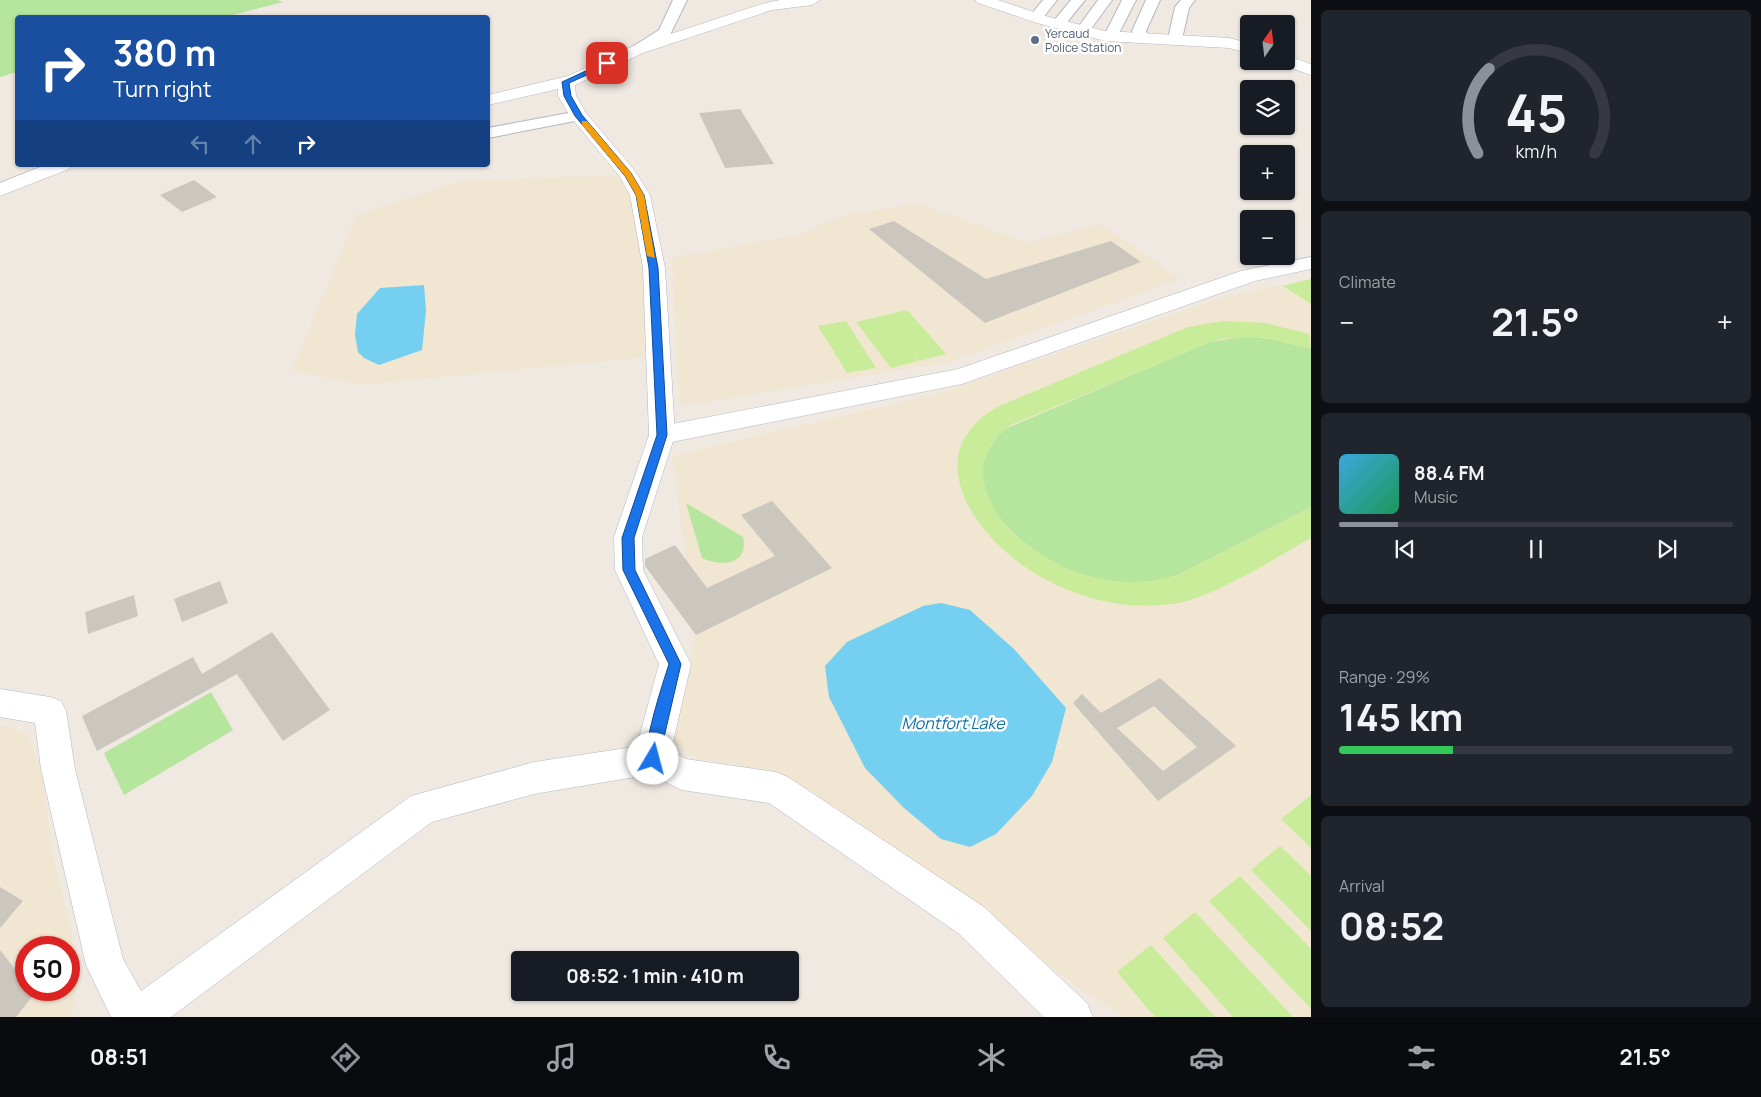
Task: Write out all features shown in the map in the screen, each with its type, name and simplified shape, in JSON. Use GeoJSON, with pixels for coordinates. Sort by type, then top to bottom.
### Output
{"type":"FeatureCollection","features":[{"type":"Feature","properties":{"kind":"main road"},"geometry":{"type":"LineString","coordinates":[[490,100],[572,81],[637,50],[770,6],[812,0]]}},
{"type":"Feature","properties":{"kind":"main road"},"geometry":{"type":"LineString","coordinates":[[984,0],[1023,5],[1036,17],[1111,36],[1229,43],[1240,46]]}},
{"type":"Feature","properties":{"kind":"main road"},"geometry":{"type":"LineString","coordinates":[[1295,64],[1311,70]]}},
{"type":"Feature","properties":{"kind":"main road"},"geometry":{"type":"LineString","coordinates":[[566,82],[567,96],[579,116],[628,175],[640,195],[654,268],[662,435],[628,538],[629,570],[675,664],[656,738],[653,759]]}},
{"type":"Feature","properties":{"kind":"main road"},"geometry":{"type":"LineString","coordinates":[[0,190],[57,167]]}},
{"type":"Feature","properties":{"kind":"main road"},"geometry":{"type":"LineString","coordinates":[[662,435],[962,376],[1249,276],[1311,263]]}},
{"type":"Feature","properties":{"kind":"main road"},"geometry":{"type":"LineString","coordinates":[[0,703],[50,711],[58,770],[105,965],[132,1017]]}},
{"type":"Feature","properties":{"kind":"main road"},"geometry":{"type":"LineString","coordinates":[[138,1017],[423,808],[534,778],[653,759],[682,774],[776,788],[971,920],[1073,1017]]}},
{"type":"Feature","properties":{"kind":"street"},"geometry":{"type":"LineString","coordinates":[[637,50],[665,32],[680,0]]}},
{"type":"Feature","properties":{"kind":"street"},"geometry":{"type":"LineString","coordinates":[[1036,17],[1050,0]]}},
{"type":"Feature","properties":{"kind":"street"},"geometry":{"type":"LineString","coordinates":[[1059,23],[1078,0]]}},
{"type":"Feature","properties":{"kind":"street"},"geometry":{"type":"LineString","coordinates":[[1083,30],[1105,0]]}},
{"type":"Feature","properties":{"kind":"street"},"geometry":{"type":"LineString","coordinates":[[1111,36],[1129,0]]}},
{"type":"Feature","properties":{"kind":"street"},"geometry":{"type":"LineString","coordinates":[[1142,37],[1139,31],[1152,0],[1185,3],[1175,39]]}},
{"type":"Feature","properties":{"kind":"street"},"geometry":{"type":"LineString","coordinates":[[490,133],[579,116]]}},
{"type":"Feature","properties":{"kind":"shaded area"},"geometry":{"type":"Polygon","coordinates":[[[628,175],[658,356],[360,385],[292,370],[356,216],[459,181],[628,175]]]}},
{"type":"Feature","properties":{"kind":"shaded area"},"geometry":{"type":"Polygon","coordinates":[[[919,204],[1028,243],[1101,224],[1180,279],[949,362],[679,406],[672,258],[801,234],[844,215],[919,204]]]}},
{"type":"Feature","properties":{"kind":"shaded area"},"geometry":{"type":"Polygon","coordinates":[[[1311,279],[1311,1017],[1126,1017],[1077,987],[879,837],[769,770],[699,759],[671,743],[696,635],[672,456],[937,394],[1224,297],[1311,279]]]}},
{"type":"Feature","properties":{"kind":"shaded area"},"geometry":{"type":"Polygon","coordinates":[[[0,725],[26,733],[43,769],[45,801],[54,860],[72,936],[15,936],[15,1001],[75,1001],[72,1017],[0,1017],[0,725]]]}},
{"type":"Feature","properties":{"kind":"green space"},"geometry":{"type":"Polygon","coordinates":[[[0,0],[278,0],[283,2],[233,15],[15,15],[15,73],[0,77],[0,0]]]}},
{"type":"Feature","properties":{"kind":"green space"},"geometry":{"type":"Polygon","coordinates":[[[1311,279],[1311,304],[1283,286],[1311,279]]]}},
{"type":"Feature","properties":{"kind":"green space"},"geometry":{"type":"Polygon","coordinates":[[[907,310],[946,354],[919,361],[910,350],[918,361],[891,368],[856,322],[907,310]]]}},
{"type":"Feature","properties":{"kind":"green space"},"geometry":{"type":"Polygon","coordinates":[[[846,321],[876,368],[847,373],[818,326],[846,321]]]}},
{"type":"Feature","properties":{"kind":"green space"},"geometry":{"type":"Polygon","coordinates":[[[1223,321],[1265,323],[1309,334],[1311,349],[1261,337],[1219,339],[1013,424],[997,437],[988,451],[984,466],[984,482],[989,499],[997,514],[1008,528],[1036,552],[1074,571],[1106,580],[1141,582],[1177,575],[1311,507],[1311,538],[1242,577],[1205,595],[1187,601],[1155,606],[1107,602],[1076,593],[1047,580],[1023,566],[1001,547],[981,525],[966,501],[958,476],[959,451],[972,428],[997,407],[1188,327],[1223,321]]]}},
{"type":"Feature","properties":{"kind":"green space"},"geometry":{"type":"Polygon","coordinates":[[[1249,336],[1284,341],[1311,349],[1311,507],[1172,577],[1142,582],[1110,581],[1068,569],[1048,559],[1028,545],[1010,529],[995,511],[985,491],[983,471],[989,450],[1005,429],[1210,342],[1249,336]]]}},
{"type":"Feature","properties":{"kind":"green space"},"geometry":{"type":"Polygon","coordinates":[[[686,503],[743,537],[744,546],[738,558],[725,563],[702,558],[686,503]]]}},
{"type":"Feature","properties":{"kind":"green space"},"geometry":{"type":"Polygon","coordinates":[[[211,692],[233,730],[124,795],[104,753],[211,692]]]}},
{"type":"Feature","properties":{"kind":"green space"},"geometry":{"type":"Polygon","coordinates":[[[1311,795],[1311,848],[1281,819],[1311,795]]]}},
{"type":"Feature","properties":{"kind":"green space"},"geometry":{"type":"Polygon","coordinates":[[[1280,846],[1311,876],[1311,931],[1251,870],[1280,846]]]}},
{"type":"Feature","properties":{"kind":"green space"},"geometry":{"type":"Polygon","coordinates":[[[1240,876],[1311,949],[1311,1009],[1209,901],[1240,876]]]}},
{"type":"Feature","properties":{"kind":"green space"},"geometry":{"type":"Polygon","coordinates":[[[1195,912],[1293,1017],[1233,1017],[1163,938],[1195,912]]]}},
{"type":"Feature","properties":{"kind":"green space"},"geometry":{"type":"Polygon","coordinates":[[[1151,945],[1215,1017],[1155,1017],[1117,972],[1151,945]]]}},
{"type":"Feature","properties":{"kind":"water"},"geometry":{"type":"Polygon","coordinates":[[[424,285],[426,311],[422,350],[379,365],[364,358],[358,352],[355,335],[357,314],[380,288],[424,285]]]}},
{"type":"Feature","properties":{"kind":"water","name":"Montfort Lake"},"geometry":{"type":"Polygon","coordinates":[[[941,603],[970,610],[1014,649],[1066,708],[1052,762],[1032,796],[996,834],[970,847],[941,839],[904,808],[865,768],[829,697],[825,666],[847,642],[923,606],[941,603]]]}},
{"type":"Feature","properties":{"kind":"building"},"geometry":{"type":"Polygon","coordinates":[[[740,109],[774,164],[725,168],[699,113],[740,109]]]}},
{"type":"Feature","properties":{"kind":"building"},"geometry":{"type":"Polygon","coordinates":[[[194,180],[217,197],[182,212],[160,195],[194,180]]]}},
{"type":"Feature","properties":{"kind":"building"},"geometry":{"type":"Polygon","coordinates":[[[894,221],[986,279],[1111,241],[1141,262],[985,323],[869,229],[894,221]]]}},
{"type":"Feature","properties":{"kind":"building"},"geometry":{"type":"Polygon","coordinates":[[[772,501],[832,568],[696,635],[645,566],[645,559],[675,545],[707,588],[775,556],[741,515],[772,501]]]}},
{"type":"Feature","properties":{"kind":"building"},"geometry":{"type":"Polygon","coordinates":[[[220,581],[228,603],[182,622],[174,599],[220,581]]]}},
{"type":"Feature","properties":{"kind":"building"},"geometry":{"type":"Polygon","coordinates":[[[134,595],[138,616],[88,634],[85,612],[134,595]]]}},
{"type":"Feature","properties":{"kind":"building"},"geometry":{"type":"Polygon","coordinates":[[[272,632],[330,710],[283,741],[237,674],[97,751],[82,716],[193,657],[202,674],[272,632]]]}},
{"type":"Feature","properties":{"kind":"building"},"geometry":{"type":"Polygon","coordinates":[[[1160,678],[1236,746],[1158,801],[1073,703],[1082,694],[1101,713],[1160,678]],[[1154,706],[1117,728],[1163,771],[1197,747],[1154,706]]]}},
{"type":"Feature","properties":{"kind":"building"},"geometry":{"type":"Polygon","coordinates":[[[0,887],[23,901],[0,928],[0,887]]]}},
{"type":"Feature","properties":{"kind":"building"},"geometry":{"type":"Polygon","coordinates":[[[0,950],[15,969],[15,1001],[29,1001],[16,1017],[0,1017],[0,950]]]}},
{"type":"Feature","properties":{"kind":"slow traffic"},"geometry":{"type":"LineString","coordinates":[[584,123],[628,175],[640,195],[652,256]]}},
{"type":"Feature","properties":{"kind":"place","name":"Yercaud Police Station"},"geometry":{"type":"Point","coordinates":[1035,40]}},
{"type":"Feature","properties":{"kind":"route"},"geometry":{"type":"LineString","coordinates":[[607,63],[572,81],[566,82],[567,96],[579,116],[628,175],[640,195],[654,268],[662,435],[628,538],[629,570],[675,664],[656,738],[653,759]]}}]}
